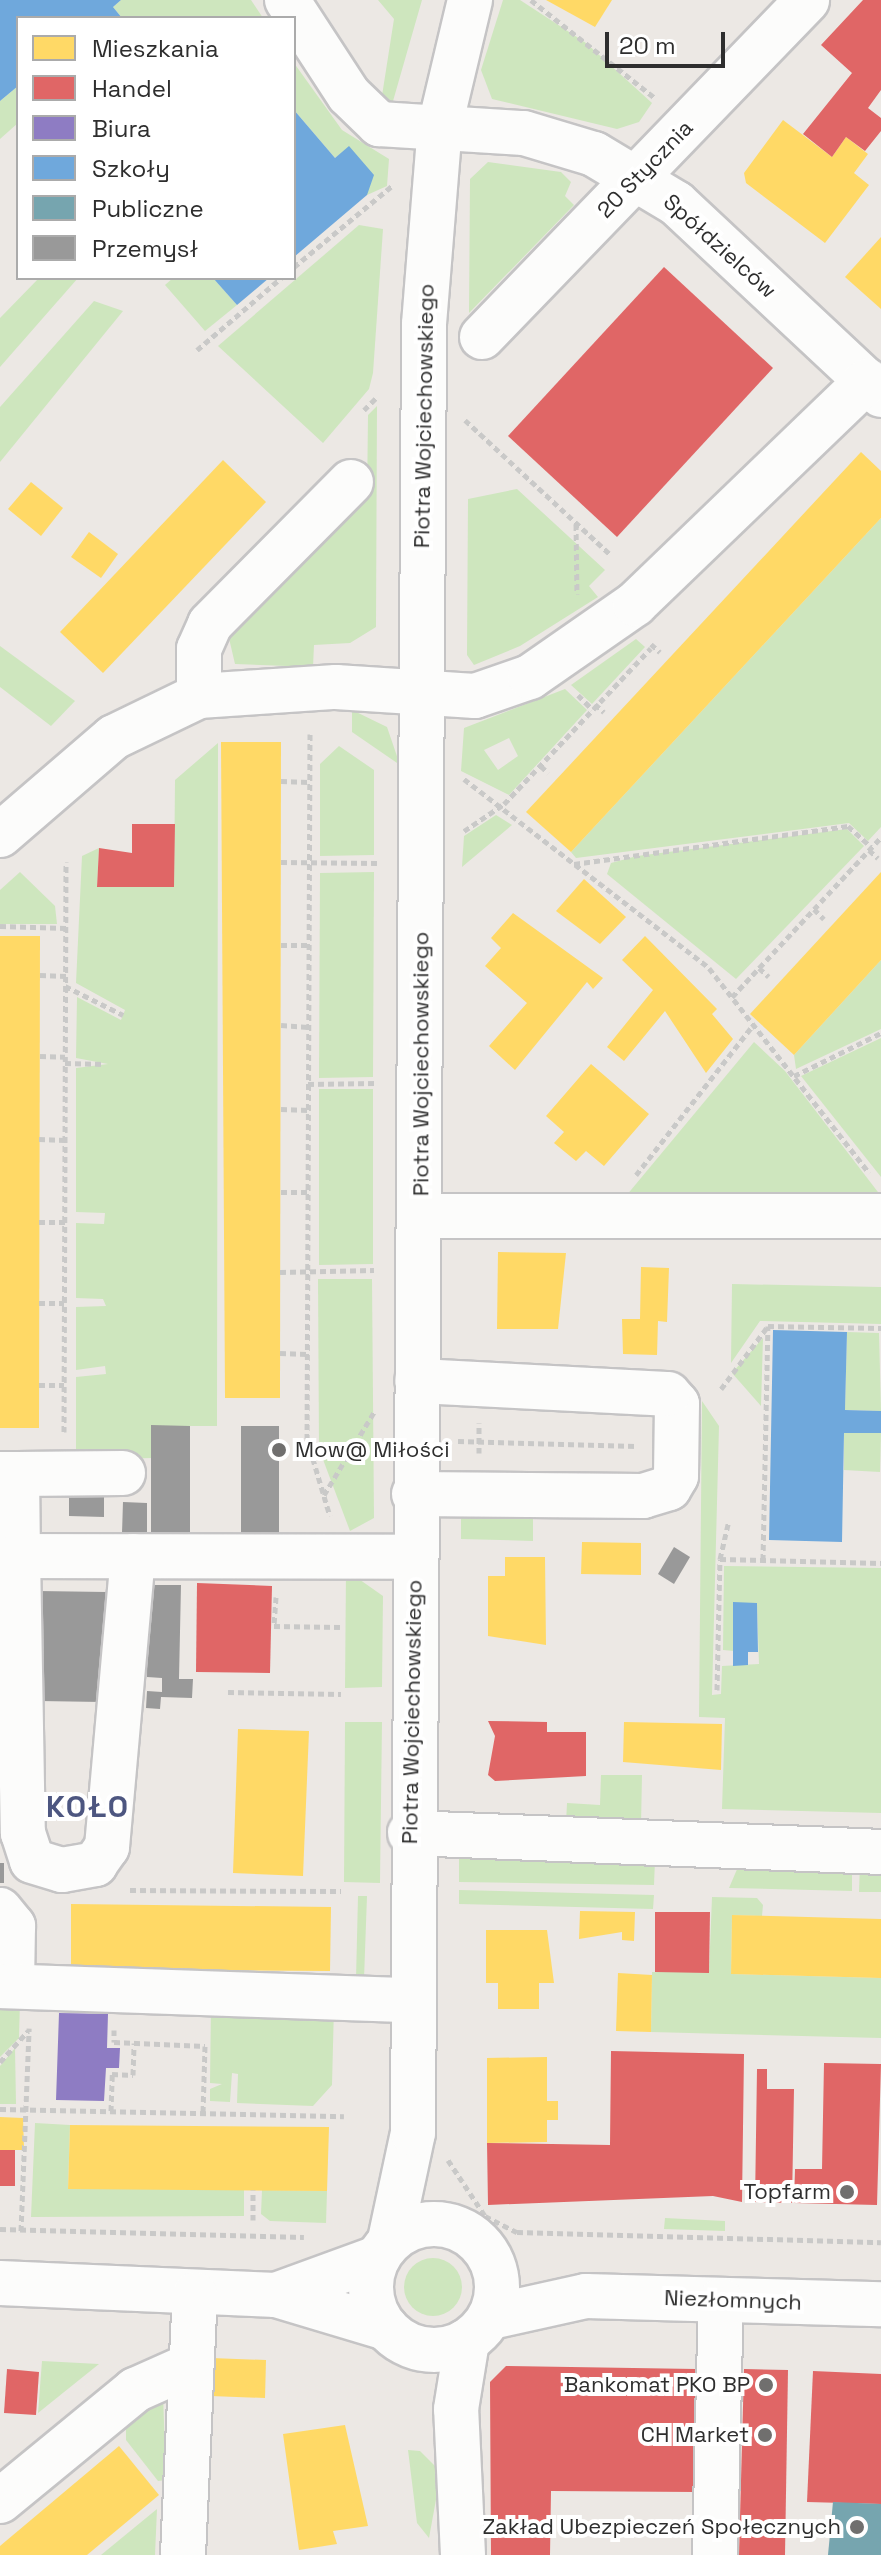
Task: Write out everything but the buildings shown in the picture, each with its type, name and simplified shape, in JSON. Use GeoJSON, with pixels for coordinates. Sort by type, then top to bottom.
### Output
{"type":"FeatureCollection","features":[{"type":"Feature","properties":{"kind":"street","name":"Spółdzielców"},"geometry":{"type":"LineString","coordinates":[[287,0],[349,95],[379,124],[440,126],[558,141],[637,177],[676,203],[874,388]]}},
{"type":"Feature","properties":{"kind":"street","name":"Piotra Wojciechowskiego"},"geometry":{"type":"LineString","coordinates":[[383,2249],[413,2133],[410,1833],[414,1494],[422,1216],[424,324],[440,126],[470,0]]}},
{"type":"Feature","properties":{"kind":"street","name":"20 Stycznia"},"geometry":{"type":"LineString","coordinates":[[482,337],[807,0]]}},
{"type":"Feature","properties":{"kind":"street"},"geometry":{"type":"LineString","coordinates":[[0,835],[114,737],[199,696],[336,687],[421,693],[498,691],[604,629],[874,388]]}},
{"type":"Feature","properties":{"kind":"street"},"geometry":{"type":"LineString","coordinates":[[199,696],[199,649],[210,624],[351,482]]}},
{"type":"Feature","properties":{"kind":"street"},"geometry":{"type":"LineString","coordinates":[[422,1216],[605,1215],[877,1198]]}},
{"type":"Feature","properties":{"kind":"street"},"geometry":{"type":"LineString","coordinates":[[414,1494],[643,1496],[669,1488],[676,1476],[677,1404],[668,1394],[417,1381]]}},
{"type":"Feature","properties":{"kind":"street"},"geometry":{"type":"LineString","coordinates":[[123,1473],[8,1474],[18,1556],[23,1833],[32,1861],[62,1870],[95,1864],[107,1847],[133,1556]]}},
{"type":"Feature","properties":{"kind":"street"},"geometry":{"type":"LineString","coordinates":[[18,1556],[414,1557]]}},
{"type":"Feature","properties":{"kind":"street"},"geometry":{"type":"LineString","coordinates":[[410,1833],[881,1852]]}},
{"type":"Feature","properties":{"kind":"street"},"geometry":{"type":"LineString","coordinates":[[0,1910],[13,1926],[14,1986],[410,2000]]}},
{"type":"Feature","properties":{"kind":"street","name":"Piotra Wojciechowskiego"},"geometry":{"type":"LineString","coordinates":[[413,2133],[453,2226]]}},
{"type":"Feature","properties":{"kind":"street"},"geometry":{"type":"LineString","coordinates":[[276,2295],[383,2249],[419,2225],[453,2226],[495,2240],[497,2274],[456,2409],[463,2555]]}},
{"type":"Feature","properties":{"kind":"street","name":"Niezłomnych"},"geometry":{"type":"LineString","coordinates":[[495,2240],[586,2296]]}},
{"type":"Feature","properties":{"kind":"street"},"geometry":{"type":"LineString","coordinates":[[383,2249],[371,2295],[386,2328]]}},
{"type":"Feature","properties":{"kind":"street"},"geometry":{"type":"LineString","coordinates":[[0,2283],[195,2294],[276,2295],[386,2328],[433,2351],[479,2329]]}},
{"type":"Feature","properties":{"kind":"street"},"geometry":{"type":"LineString","coordinates":[[183,2555],[189,2366],[195,2294]]}},
{"type":"Feature","properties":{"kind":"street","name":"Niezłomnych"},"geometry":{"type":"LineString","coordinates":[[479,2329],[586,2296],[881,2304]]}},
{"type":"Feature","properties":{"kind":"street"},"geometry":{"type":"LineString","coordinates":[[715,2555],[721,2300]]}},
{"type":"Feature","properties":{"kind":"street"},"geometry":{"type":"LineString","coordinates":[[0,2501],[135,2390],[189,2366]]}},
{"type":"Feature","properties":{"kind":"path"},"geometry":{"type":"LineString","coordinates":[[531,0],[662,104]]}},
{"type":"Feature","properties":{"kind":"path"},"geometry":{"type":"LineString","coordinates":[[296,265],[385,191]]}},
{"type":"Feature","properties":{"kind":"path"},"geometry":{"type":"LineString","coordinates":[[197,350],[279,280]]}},
{"type":"Feature","properties":{"kind":"path"},"geometry":{"type":"LineString","coordinates":[[364,410],[377,397]]}},
{"type":"Feature","properties":{"kind":"path"},"geometry":{"type":"LineString","coordinates":[[456,412],[611,555]]}},
{"type":"Feature","properties":{"kind":"path"},"geometry":{"type":"LineString","coordinates":[[576,523],[576,609]]}},
{"type":"Feature","properties":{"kind":"path"},"geometry":{"type":"LineString","coordinates":[[452,840],[504,804],[662,636]]}},
{"type":"Feature","properties":{"kind":"path"},"geometry":{"type":"LineString","coordinates":[[595,704],[604,712]]}},
{"type":"Feature","properties":{"kind":"path"},"geometry":{"type":"LineString","coordinates":[[310,734],[307,1439],[324,1496],[338,1527]]}},
{"type":"Feature","properties":{"kind":"path"},"geometry":{"type":"LineString","coordinates":[[541,766],[548,773]]}},
{"type":"Feature","properties":{"kind":"path"},"geometry":{"type":"LineString","coordinates":[[453,773],[504,804],[573,864],[709,968],[751,1028],[794,1076],[877,1198]]}},
{"type":"Feature","properties":{"kind":"path"},"geometry":{"type":"LineString","coordinates":[[281,781],[309,782]]}},
{"type":"Feature","properties":{"kind":"path"},"geometry":{"type":"LineString","coordinates":[[573,864],[848,826],[878,858]]}},
{"type":"Feature","properties":{"kind":"path"},"geometry":{"type":"LineString","coordinates":[[732,997],[881,837]]}},
{"type":"Feature","properties":{"kind":"path"},"geometry":{"type":"LineString","coordinates":[[63,1473],[66,862]]}},
{"type":"Feature","properties":{"kind":"path"},"geometry":{"type":"LineString","coordinates":[[281,862],[377,863]]}},
{"type":"Feature","properties":{"kind":"path"},"geometry":{"type":"LineString","coordinates":[[814,909],[824,919]]}},
{"type":"Feature","properties":{"kind":"path"},"geometry":{"type":"LineString","coordinates":[[0,926],[66,928]]}},
{"type":"Feature","properties":{"kind":"path"},"geometry":{"type":"LineString","coordinates":[[281,945],[309,945]]}},
{"type":"Feature","properties":{"kind":"path"},"geometry":{"type":"LineString","coordinates":[[759,968],[769,977]]}},
{"type":"Feature","properties":{"kind":"path"},"geometry":{"type":"LineString","coordinates":[[40,975],[66,976]]}},
{"type":"Feature","properties":{"kind":"path"},"geometry":{"type":"LineString","coordinates":[[65,986],[123,1015]]}},
{"type":"Feature","properties":{"kind":"path"},"geometry":{"type":"LineString","coordinates":[[281,1025],[308,1027]]}},
{"type":"Feature","properties":{"kind":"path"},"geometry":{"type":"LineString","coordinates":[[605,1215],[751,1028]]}},
{"type":"Feature","properties":{"kind":"path"},"geometry":{"type":"LineString","coordinates":[[794,1076],[881,1033]]}},
{"type":"Feature","properties":{"kind":"path"},"geometry":{"type":"LineString","coordinates":[[40,1056],[105,1064]]}},
{"type":"Feature","properties":{"kind":"path"},"geometry":{"type":"LineString","coordinates":[[308,1084],[376,1083]]}},
{"type":"Feature","properties":{"kind":"path"},"geometry":{"type":"LineString","coordinates":[[281,1109],[308,1110]]}},
{"type":"Feature","properties":{"kind":"path"},"geometry":{"type":"LineString","coordinates":[[39,1139],[65,1140]]}},
{"type":"Feature","properties":{"kind":"path"},"geometry":{"type":"LineString","coordinates":[[281,1192],[308,1192]]}},
{"type":"Feature","properties":{"kind":"path"},"geometry":{"type":"LineString","coordinates":[[39,1222],[65,1222]]}},
{"type":"Feature","properties":{"kind":"path"},"geometry":{"type":"LineString","coordinates":[[280,1272],[374,1270]]}},
{"type":"Feature","properties":{"kind":"path"},"geometry":{"type":"LineString","coordinates":[[39,1303],[64,1303]]}},
{"type":"Feature","properties":{"kind":"path"},"geometry":{"type":"LineString","coordinates":[[768,1326],[881,1328]]}},
{"type":"Feature","properties":{"kind":"path"},"geometry":{"type":"LineString","coordinates":[[721,1389],[768,1326]]}},
{"type":"Feature","properties":{"kind":"path"},"geometry":{"type":"LineString","coordinates":[[763,1560],[768,1326]]}},
{"type":"Feature","properties":{"kind":"path"},"geometry":{"type":"LineString","coordinates":[[280,1353],[307,1354]]}},
{"type":"Feature","properties":{"kind":"path"},"geometry":{"type":"LineString","coordinates":[[478,1495],[480,1382]]}},
{"type":"Feature","properties":{"kind":"path"},"geometry":{"type":"LineString","coordinates":[[39,1385],[64,1385]]}},
{"type":"Feature","properties":{"kind":"path"},"geometry":{"type":"LineString","coordinates":[[324,1496],[376,1411]]}},
{"type":"Feature","properties":{"kind":"path"},"geometry":{"type":"LineString","coordinates":[[453,1441],[645,1446]]}},
{"type":"Feature","properties":{"kind":"path"},"geometry":{"type":"LineString","coordinates":[[717,1690],[720,1559],[729,1521]]}},
{"type":"Feature","properties":{"kind":"path"},"geometry":{"type":"LineString","coordinates":[[277,1556],[274,1626],[340,1627]]}},
{"type":"Feature","properties":{"kind":"path"},"geometry":{"type":"LineString","coordinates":[[720,1559],[881,1563]]}},
{"type":"Feature","properties":{"kind":"path"},"geometry":{"type":"LineString","coordinates":[[228,1692],[341,1694]]}},
{"type":"Feature","properties":{"kind":"path"},"geometry":{"type":"LineString","coordinates":[[119,1890],[341,1891]]}},
{"type":"Feature","properties":{"kind":"path"},"geometry":{"type":"LineString","coordinates":[[14,1986],[29,2030],[21,2231]]}},
{"type":"Feature","properties":{"kind":"path"},"geometry":{"type":"LineString","coordinates":[[0,2062],[29,2030]]}},
{"type":"Feature","properties":{"kind":"path"},"geometry":{"type":"LineString","coordinates":[[111,2111],[112,2074],[133,2075],[134,2043]]}},
{"type":"Feature","properties":{"kind":"path"},"geometry":{"type":"LineString","coordinates":[[203,2113],[205,2046]]}},
{"type":"Feature","properties":{"kind":"path"},"geometry":{"type":"LineString","coordinates":[[0,2109],[344,2116]]}},
{"type":"Feature","properties":{"kind":"path"},"geometry":{"type":"LineString","coordinates":[[454,2159],[495,2240],[517,2232],[881,2242]]}},
{"type":"Feature","properties":{"kind":"path"},"geometry":{"type":"LineString","coordinates":[[253,2190],[253,2220]]}},
{"type":"Feature","properties":{"kind":"path"},"geometry":{"type":"LineString","coordinates":[[0,2229],[311,2238]]}},
{"type":"Feature","properties":{"kind":"green space"},"geometry":{"type":"Polygon","coordinates":[[[121,0],[251,0],[262,16],[120,16],[113,7],[121,0]]]}},
{"type":"Feature","properties":{"kind":"green space"},"geometry":{"type":"Polygon","coordinates":[[[378,0],[422,0],[389,115],[381,102],[394,19],[378,0]]]}},
{"type":"Feature","properties":{"kind":"green space"},"geometry":{"type":"Polygon","coordinates":[[[503,0],[520,0],[586,43],[652,103],[639,122],[617,129],[492,99],[481,70],[503,0]]]}},
{"type":"Feature","properties":{"kind":"green space"},"geometry":{"type":"Polygon","coordinates":[[[296,66],[342,130],[389,159],[387,186],[367,195],[349,147],[335,158],[296,112],[296,66]]]}},
{"type":"Feature","properties":{"kind":"green space"},"geometry":{"type":"Polygon","coordinates":[[[16,88],[16,125],[0,139],[0,101],[16,88]]]}},
{"type":"Feature","properties":{"kind":"green space"},"geometry":{"type":"Polygon","coordinates":[[[488,162],[561,172],[571,182],[565,196],[574,205],[469,313],[470,179],[488,162]]]}},
{"type":"Feature","properties":{"kind":"green space"},"geometry":{"type":"Polygon","coordinates":[[[359,225],[383,229],[373,373],[369,389],[323,443],[218,346],[359,225]]]}},
{"type":"Feature","properties":{"kind":"green space"},"geometry":{"type":"Polygon","coordinates":[[[37,280],[76,280],[0,367],[0,318],[37,280]]]}},
{"type":"Feature","properties":{"kind":"green space"},"geometry":{"type":"Polygon","coordinates":[[[171,280],[215,280],[237,305],[205,331],[165,285],[171,280]]]}},
{"type":"Feature","properties":{"kind":"green space"},"geometry":{"type":"Polygon","coordinates":[[[94,301],[123,311],[0,462],[0,407],[94,301]]]}},
{"type":"Feature","properties":{"kind":"green space"},"geometry":{"type":"Polygon","coordinates":[[[377,406],[376,627],[350,643],[314,645],[313,667],[235,664],[228,634],[367,500],[368,415],[377,406]]]}},
{"type":"Feature","properties":{"kind":"green space"},"geometry":{"type":"Polygon","coordinates":[[[517,489],[605,570],[589,586],[598,597],[520,646],[474,665],[467,655],[468,499],[517,489]]]}},
{"type":"Feature","properties":{"kind":"green space"},"geometry":{"type":"Polygon","coordinates":[[[881,518],[881,827],[868,841],[849,823],[576,858],[571,852],[881,518]]]}},
{"type":"Feature","properties":{"kind":"green space"},"geometry":{"type":"Polygon","coordinates":[[[636,639],[645,647],[592,704],[571,685],[636,639]]]}},
{"type":"Feature","properties":{"kind":"green space"},"geometry":{"type":"Polygon","coordinates":[[[0,646],[75,701],[51,726],[0,687],[0,646]]]}},
{"type":"Feature","properties":{"kind":"green space"},"geometry":{"type":"Polygon","coordinates":[[[565,689],[587,710],[509,795],[461,771],[464,728],[565,689]],[[509,738],[484,750],[498,770],[518,756],[509,738]]]}},
{"type":"Feature","properties":{"kind":"green space"},"geometry":{"type":"Polygon","coordinates":[[[352,710],[387,727],[400,765],[352,732],[352,710]]]}},
{"type":"Feature","properties":{"kind":"green space"},"geometry":{"type":"Polygon","coordinates":[[[218,743],[217,1426],[152,1426],[152,1458],[76,1460],[76,1377],[106,1374],[105,1366],[76,1370],[76,1307],[106,1306],[103,1299],[76,1298],[76,1223],[104,1224],[105,1213],[76,1212],[76,1068],[108,1064],[76,1058],[77,997],[121,1020],[125,1010],[76,983],[82,856],[99,848],[97,886],[174,887],[175,780],[218,743]]]}},
{"type":"Feature","properties":{"kind":"green space"},"geometry":{"type":"Polygon","coordinates":[[[339,746],[374,770],[374,855],[320,856],[320,764],[339,746]]]}},
{"type":"Feature","properties":{"kind":"green space"},"geometry":{"type":"Polygon","coordinates":[[[496,815],[512,825],[462,867],[464,836],[496,815]]]}},
{"type":"Feature","properties":{"kind":"green space"},"geometry":{"type":"Polygon","coordinates":[[[847,829],[864,846],[736,979],[607,874],[611,863],[637,856],[847,829]]]}},
{"type":"Feature","properties":{"kind":"green space"},"geometry":{"type":"Polygon","coordinates":[[[20,872],[55,906],[57,924],[0,924],[0,890],[20,872]]]}},
{"type":"Feature","properties":{"kind":"green space"},"geometry":{"type":"Polygon","coordinates":[[[374,872],[373,1077],[319,1078],[320,873],[374,872]]]}},
{"type":"Feature","properties":{"kind":"green space"},"geometry":{"type":"Polygon","coordinates":[[[881,960],[881,1029],[796,1069],[794,1055],[881,960]]]}},
{"type":"Feature","properties":{"kind":"green space"},"geometry":{"type":"Polygon","coordinates":[[[881,1038],[881,1177],[801,1076],[881,1038]]]}},
{"type":"Feature","properties":{"kind":"green space"},"geometry":{"type":"Polygon","coordinates":[[[754,1042],[785,1071],[881,1196],[626,1196],[754,1042]]]}},
{"type":"Feature","properties":{"kind":"green space"},"geometry":{"type":"Polygon","coordinates":[[[319,1089],[373,1089],[373,1264],[319,1265],[319,1089]]]}},
{"type":"Feature","properties":{"kind":"green space"},"geometry":{"type":"Polygon","coordinates":[[[318,1279],[372,1279],[374,1518],[350,1531],[319,1449],[318,1279]]]}},
{"type":"Feature","properties":{"kind":"green space"},"geometry":{"type":"Polygon","coordinates":[[[732,1284],[881,1287],[881,1324],[760,1321],[731,1363],[732,1284]]]}},
{"type":"Feature","properties":{"kind":"green space"},"geometry":{"type":"Polygon","coordinates":[[[847,1332],[879,1333],[881,1411],[845,1410],[847,1332]]]}},
{"type":"Feature","properties":{"kind":"green space"},"geometry":{"type":"Polygon","coordinates":[[[763,1338],[761,1406],[732,1373],[763,1338]]]}},
{"type":"Feature","properties":{"kind":"green space"},"geometry":{"type":"Polygon","coordinates":[[[702,1401],[719,1426],[712,1695],[721,1694],[722,1666],[759,1664],[757,1603],[734,1651],[723,1650],[724,1566],[881,1568],[881,1813],[722,1809],[725,1718],[699,1717],[702,1401]]]}},
{"type":"Feature","properties":{"kind":"green space"},"geometry":{"type":"Polygon","coordinates":[[[844,1433],[881,1433],[880,1472],[844,1470],[844,1433]]]}},
{"type":"Feature","properties":{"kind":"green space"},"geometry":{"type":"Polygon","coordinates":[[[461,1510],[533,1512],[533,1541],[461,1539],[461,1510]]]}},
{"type":"Feature","properties":{"kind":"green space"},"geometry":{"type":"Polygon","coordinates":[[[346,1570],[383,1596],[382,1687],[345,1688],[346,1570]]]}},
{"type":"Feature","properties":{"kind":"green space"},"geometry":{"type":"Polygon","coordinates":[[[345,1722],[382,1722],[380,1883],[344,1882],[345,1722]]]}},
{"type":"Feature","properties":{"kind":"green space"},"geometry":{"type":"Polygon","coordinates":[[[601,1775],[642,1775],[641,1825],[566,1823],[567,1803],[600,1805],[601,1775]]]}},
{"type":"Feature","properties":{"kind":"green space"},"geometry":{"type":"Polygon","coordinates":[[[459,1854],[655,1860],[654,1885],[459,1882],[459,1854]]]}},
{"type":"Feature","properties":{"kind":"green space"},"geometry":{"type":"Polygon","coordinates":[[[852,1864],[852,1891],[729,1888],[738,1867],[852,1864]]]}},
{"type":"Feature","properties":{"kind":"green space"},"geometry":{"type":"Polygon","coordinates":[[[860,1864],[881,1864],[881,1892],[859,1892],[860,1864]]]}},
{"type":"Feature","properties":{"kind":"green space"},"geometry":{"type":"Polygon","coordinates":[[[459,1890],[654,1895],[653,1909],[459,1904],[459,1890]]]}},
{"type":"Feature","properties":{"kind":"green space"},"geometry":{"type":"Polygon","coordinates":[[[358,1896],[367,1896],[364,1979],[356,1979],[358,1896]]]}},
{"type":"Feature","properties":{"kind":"green space"},"geometry":{"type":"Polygon","coordinates":[[[712,1897],[757,1898],[763,1905],[762,1916],[732,1915],[731,1974],[881,1978],[881,2038],[651,2032],[652,1972],[709,1972],[712,1897]]]}},
{"type":"Feature","properties":{"kind":"green space"},"geometry":{"type":"Polygon","coordinates":[[[0,2001],[20,2001],[19,2038],[0,2057],[0,2001]]]}},
{"type":"Feature","properties":{"kind":"green space"},"geometry":{"type":"Polygon","coordinates":[[[211,2005],[334,2007],[332,2085],[313,2106],[237,2103],[238,2074],[232,2073],[230,2102],[210,2101],[210,2089],[222,2084],[210,2083],[211,2005]]]}},
{"type":"Feature","properties":{"kind":"green space"},"geometry":{"type":"Polygon","coordinates":[[[15,2048],[16,2104],[0,2104],[0,2066],[15,2048]]]}},
{"type":"Feature","properties":{"kind":"green space"},"geometry":{"type":"Polygon","coordinates":[[[35,2123],[70,2125],[68,2188],[244,2189],[244,2216],[31,2217],[35,2123]]]}},
{"type":"Feature","properties":{"kind":"green space"},"geometry":{"type":"Polygon","coordinates":[[[262,2190],[327,2191],[326,2223],[270,2221],[261,2214],[262,2190]]]}},
{"type":"Feature","properties":{"kind":"green space"},"geometry":{"type":"Polygon","coordinates":[[[665,2218],[725,2221],[725,2231],[664,2229],[665,2218]]]}},
{"type":"Feature","properties":{"kind":"green space"},"geometry":{"type":"Polygon","coordinates":[[[433,2258],[454,2266],[462,2287],[454,2308],[433,2316],[412,2308],[404,2287],[412,2266],[433,2258]]]}},
{"type":"Feature","properties":{"kind":"green space"},"geometry":{"type":"Polygon","coordinates":[[[42,2361],[99,2364],[38,2413],[42,2361]]]}},
{"type":"Feature","properties":{"kind":"green space"},"geometry":{"type":"Polygon","coordinates":[[[163,2394],[166,2480],[158,2481],[126,2440],[126,2426],[163,2394]]]}},
{"type":"Feature","properties":{"kind":"green space"},"geometry":{"type":"Polygon","coordinates":[[[408,2450],[420,2451],[441,2472],[429,2538],[417,2523],[408,2450]]]}},
{"type":"Feature","properties":{"kind":"green space"},"geometry":{"type":"Polygon","coordinates":[[[157,2509],[155,2555],[101,2555],[157,2509]]]}},
{"type":"Feature","properties":{"kind":"place","name":"Mow@ Miłości"},"geometry":{"type":"Point","coordinates":[279,1450]}},
{"type":"Feature","properties":{"kind":"place","name":"Topfarm"},"geometry":{"type":"Point","coordinates":[847,2192]}},
{"type":"Feature","properties":{"kind":"place","name":"Bankomat PKO BP"},"geometry":{"type":"Point","coordinates":[766,2385]}},
{"type":"Feature","properties":{"kind":"place","name":"CH Market"},"geometry":{"type":"Point","coordinates":[765,2435]}},
{"type":"Feature","properties":{"kind":"place","name":"Zakład Ubezpieczeń Społecznych"},"geometry":{"type":"Point","coordinates":[857,2527]}},
{"type":"Feature","properties":{"kind":"district","name":"KOŁO"},"geometry":{"type":"Point","coordinates":[88,1807]}}]}
